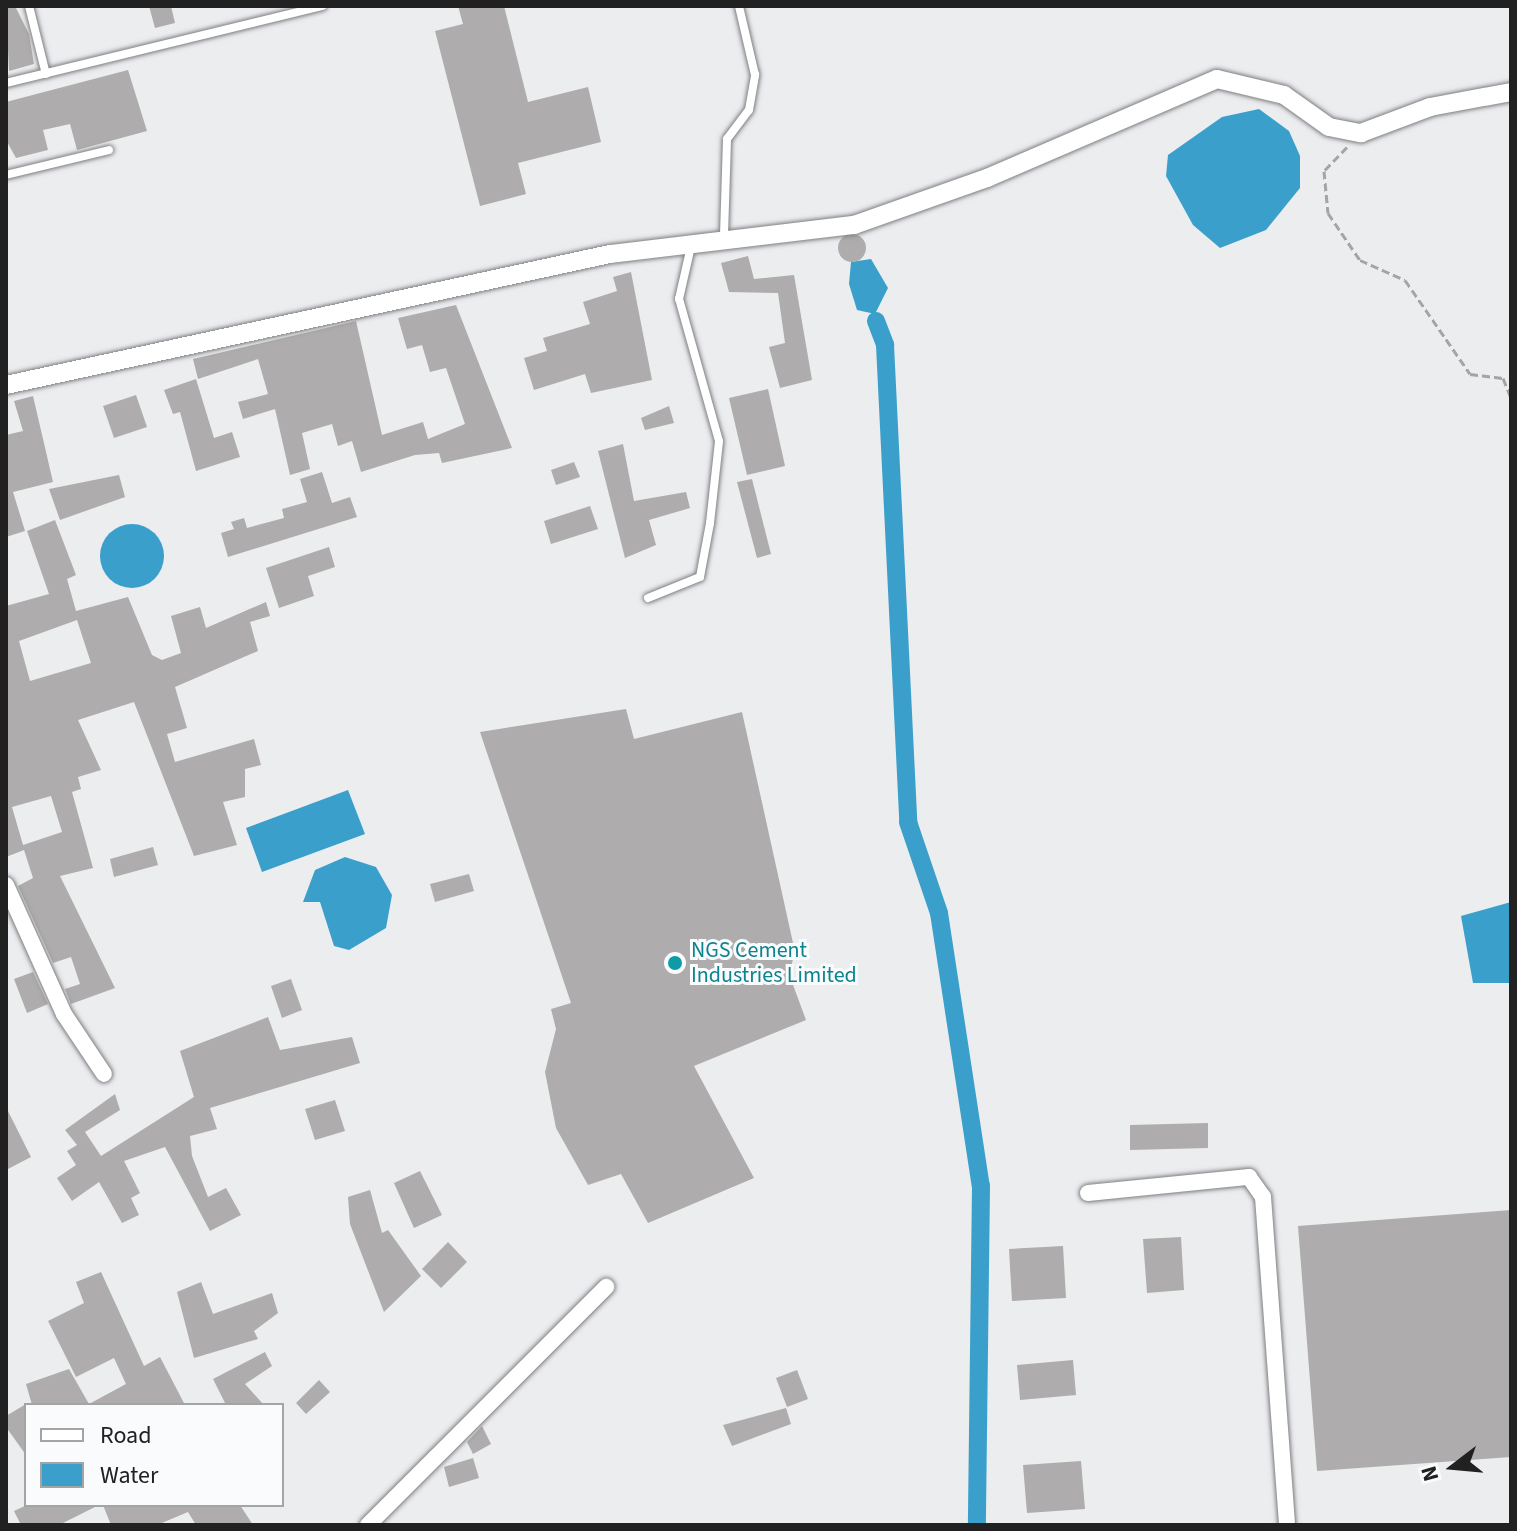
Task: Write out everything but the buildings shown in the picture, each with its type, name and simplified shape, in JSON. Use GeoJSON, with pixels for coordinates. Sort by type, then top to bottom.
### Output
{"type":"FeatureCollection","features":[{"type":"Feature","properties":{"kind":"street"},"geometry":{"type":"LineString","coordinates":[[6,385],[691,241],[724,235],[854,225],[987,178],[1217,79],[1284,95],[1329,127],[1361,133],[1430,107],[1511,92]]}},
{"type":"Feature","properties":{"kind":"street"},"geometry":{"type":"LineString","coordinates":[[6,885],[64,1014],[104,1074]]}},
{"type":"Feature","properties":{"kind":"street"},"geometry":{"type":"LineString","coordinates":[[1088,1193],[1249,1177],[1263,1197],[1287,1525]]}},
{"type":"Feature","properties":{"kind":"street"},"geometry":{"type":"LineString","coordinates":[[368,1525],[606,1287]]}},
{"type":"Feature","properties":{"kind":"lane"},"geometry":{"type":"LineString","coordinates":[[29,6],[46,74]]}},
{"type":"Feature","properties":{"kind":"lane"},"geometry":{"type":"LineString","coordinates":[[6,83],[295,9],[323,6]]}},
{"type":"Feature","properties":{"kind":"lane"},"geometry":{"type":"LineString","coordinates":[[724,235],[727,139],[749,110],[755,75],[739,6]]}},
{"type":"Feature","properties":{"kind":"lane"},"geometry":{"type":"LineString","coordinates":[[6,175],[109,150]]}},
{"type":"Feature","properties":{"kind":"lane"},"geometry":{"type":"LineString","coordinates":[[648,598],[700,577],[716,468],[719,441],[679,299],[691,241]]}},
{"type":"Feature","properties":{"kind":"path"},"geometry":{"type":"LineString","coordinates":[[1361,133],[1324,171],[1328,213],[1360,260],[1405,280],[1470,374],[1503,378],[1511,398]]}},
{"type":"Feature","properties":{"kind":"water"},"geometry":{"type":"Polygon","coordinates":[[[1259,109],[1289,131],[1300,156],[1300,188],[1266,230],[1220,248],[1193,225],[1166,176],[1168,155],[1222,117],[1259,109]]]}},
{"type":"Feature","properties":{"kind":"water"},"geometry":{"type":"Polygon","coordinates":[[[871,259],[888,288],[875,314],[857,310],[849,284],[851,262],[871,259]]]}},
{"type":"Feature","properties":{"kind":"water"},"geometry":{"type":"Polygon","coordinates":[[[132,524],[150,530],[158,538],[164,556],[158,574],[150,582],[132,588],[114,582],[106,574],[100,556],[106,538],[114,530],[132,524]]]}},
{"type":"Feature","properties":{"kind":"water"},"geometry":{"type":"Polygon","coordinates":[[[348,790],[365,834],[262,872],[246,828],[348,790]]]}},
{"type":"Feature","properties":{"kind":"water"},"geometry":{"type":"Polygon","coordinates":[[[345,857],[376,867],[392,895],[386,928],[349,950],[334,946],[320,902],[303,902],[315,870],[345,857]]]}},
{"type":"Feature","properties":{"kind":"water"},"geometry":{"type":"Polygon","coordinates":[[[1511,902],[1511,983],[1473,983],[1461,916],[1511,902]]]}},
{"type":"Feature","properties":{"kind":"waterway"},"geometry":{"type":"LineString","coordinates":[[876,321],[885,345],[908,822],[939,913],[981,1186],[977,1525]]}},
{"type":"Feature","properties":{"kind":"place","name":"NGS Cement Industries Limited"},"geometry":{"type":"Point","coordinates":[675,963]}}]}
